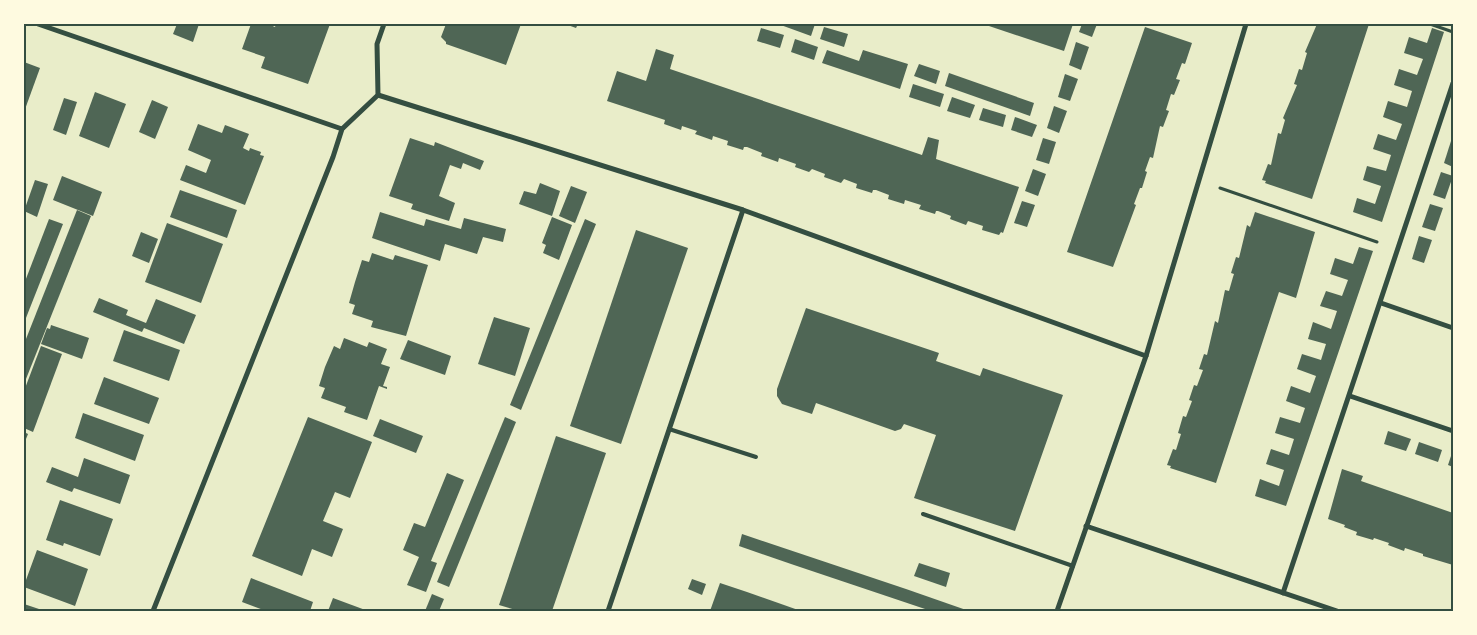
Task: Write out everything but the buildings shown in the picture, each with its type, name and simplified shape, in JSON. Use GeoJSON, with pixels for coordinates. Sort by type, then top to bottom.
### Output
{"type":"FeatureCollection","features":[{"type":"Feature","properties":{"kind":"street"},"geometry":{"type":"LineString","coordinates":[[38,24],[342,129]]}},
{"type":"Feature","properties":{"kind":"street"},"geometry":{"type":"LineString","coordinates":[[153,611],[333,157],[342,129],[378,95],[377,44],[384,24]]}},
{"type":"Feature","properties":{"kind":"street"},"geometry":{"type":"LineString","coordinates":[[1057,611],[1146,356],[1246,24]]}},
{"type":"Feature","properties":{"kind":"street"},"geometry":{"type":"LineString","coordinates":[[1283,593],[1453,84]]}},
{"type":"Feature","properties":{"kind":"street"},"geometry":{"type":"LineString","coordinates":[[378,95],[743,210],[1146,356]]}},
{"type":"Feature","properties":{"kind":"street"},"geometry":{"type":"LineString","coordinates":[[608,611],[743,210]]}},
{"type":"Feature","properties":{"kind":"street"},"geometry":{"type":"LineString","coordinates":[[1381,303],[1453,328]]}},
{"type":"Feature","properties":{"kind":"street"},"geometry":{"type":"LineString","coordinates":[[1350,396],[1453,431]]}},
{"type":"Feature","properties":{"kind":"street"},"geometry":{"type":"LineString","coordinates":[[1086,526],[1337,611]]}},
{"type":"Feature","properties":{"kind":"lane"},"geometry":{"type":"LineString","coordinates":[[669,429],[756,457]]}},
{"type":"Feature","properties":{"kind":"lane"},"geometry":{"type":"LineString","coordinates":[[923,514],[1073,566]]}},
{"type":"Feature","properties":{"kind":"path"},"geometry":{"type":"LineString","coordinates":[[1430,24],[1453,32]]}},
{"type":"Feature","properties":{"kind":"path"},"geometry":{"type":"LineString","coordinates":[[1198,180],[1399,249]]}}]}
